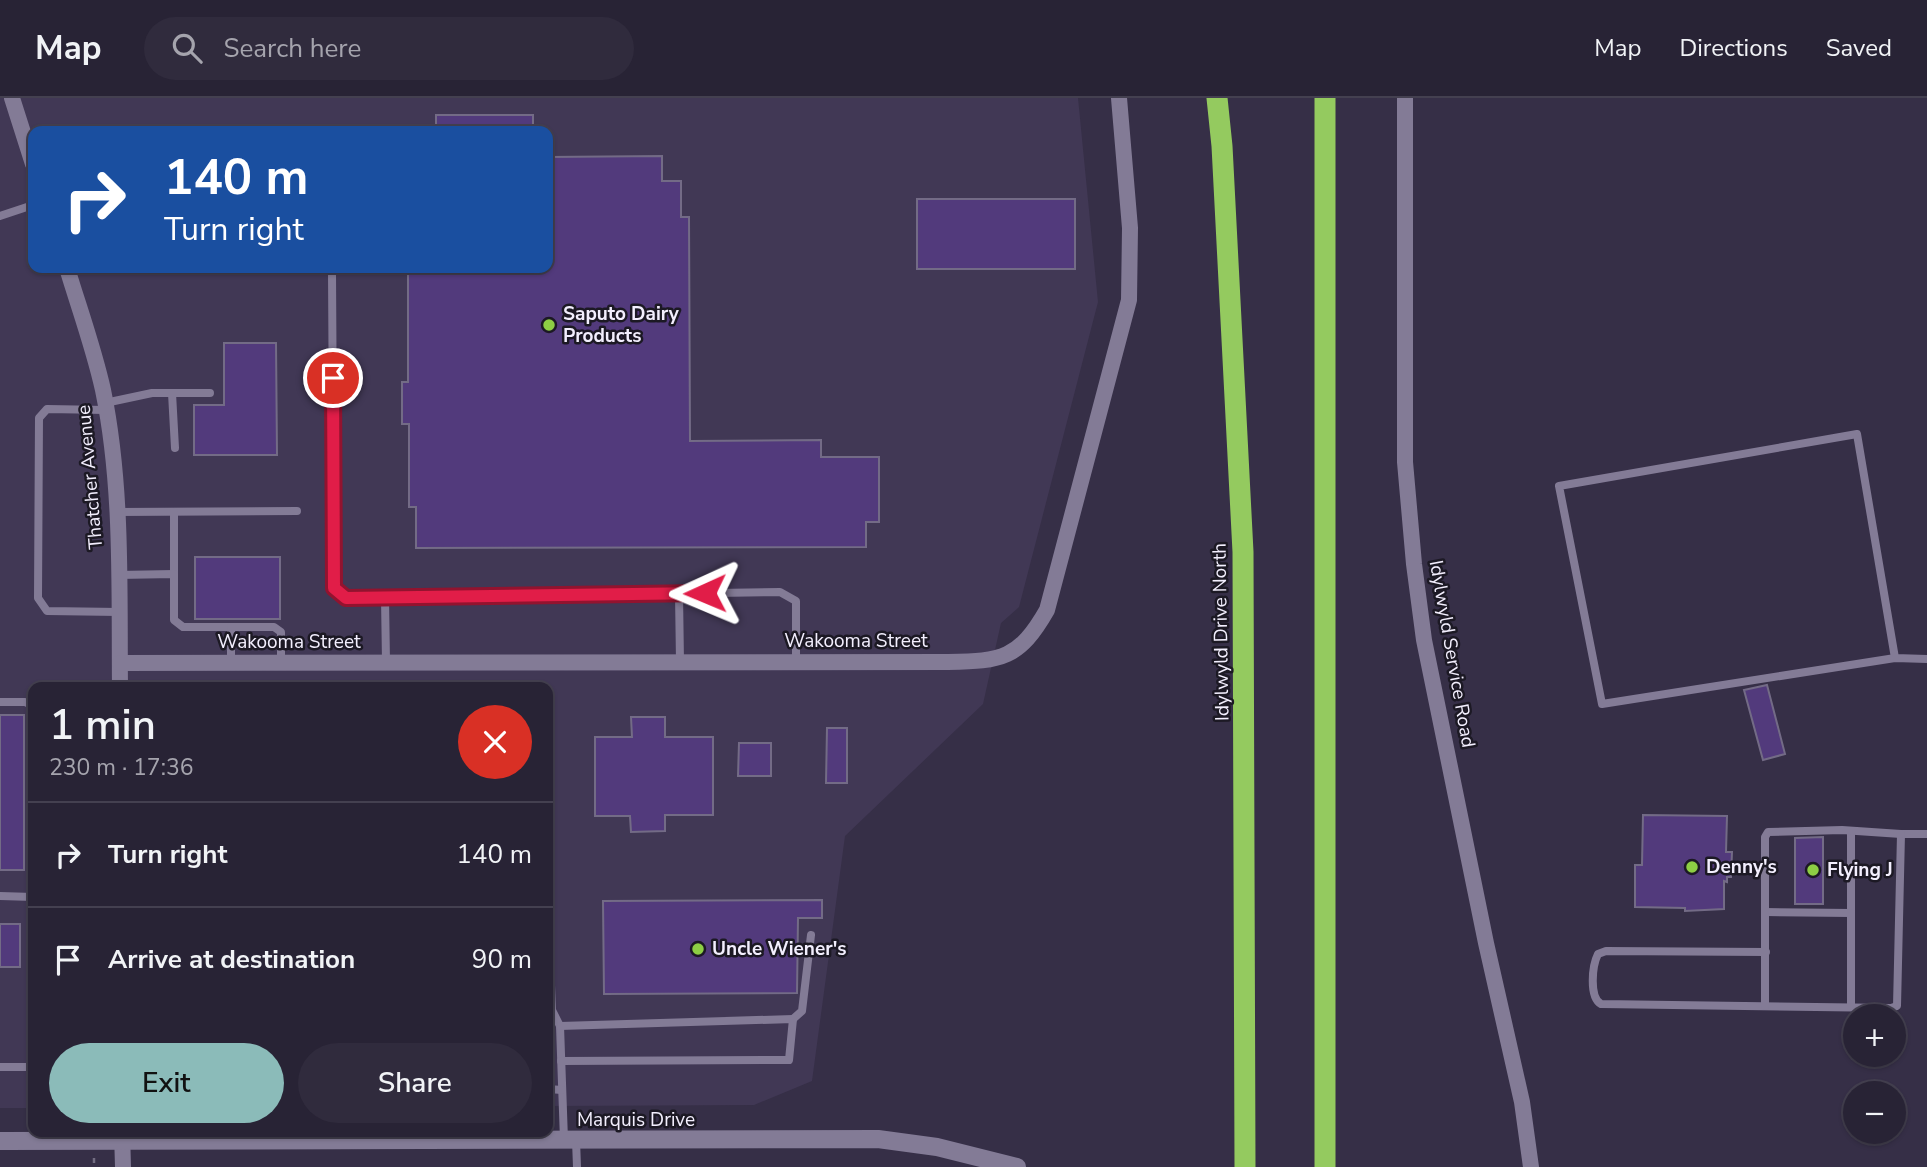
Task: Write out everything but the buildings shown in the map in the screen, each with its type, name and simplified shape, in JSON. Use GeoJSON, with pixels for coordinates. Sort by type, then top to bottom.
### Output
{"type":"FeatureCollection","features":[{"type":"Feature","properties":{"kind":"highway","name":"Idylwyld Drive North"},"geometry":{"type":"LineString","coordinates":[[1217,98],[1222,146],[1243,552],[1245,1167]]}},
{"type":"Feature","properties":{"kind":"highway"},"geometry":{"type":"LineString","coordinates":[[1325,98],[1325,1167]]}},
{"type":"Feature","properties":{"kind":"main road"},"geometry":{"type":"LineString","coordinates":[[7,1141],[28,1136]]}},
{"type":"Feature","properties":{"kind":"main road","name":"Marquis Drive"},"geometry":{"type":"LineString","coordinates":[[7,1141],[99,1137]]}},
{"type":"Feature","properties":{"kind":"main road","name":"Marquis Drive"},"geometry":{"type":"LineString","coordinates":[[150,1137],[235,1140],[318,1137]]}},
{"type":"Feature","properties":{"kind":"main road"},"geometry":{"type":"LineString","coordinates":[[226,1137],[235,1140]]}},
{"type":"Feature","properties":{"kind":"main road","name":"Marquis Drive"},"geometry":{"type":"LineString","coordinates":[[402,1137],[570,1140],[878,1139],[937,1147],[1017,1167]]}},
{"type":"Feature","properties":{"kind":"street"},"geometry":{"type":"LineString","coordinates":[[12,98],[28,148]]}},
{"type":"Feature","properties":{"kind":"street","name":"Wakooma Street"},"geometry":{"type":"LineString","coordinates":[[120,663],[976,661],[1002,658],[1023,645],[1047,610],[1129,300],[1130,228],[1118,98]]}},
{"type":"Feature","properties":{"kind":"street","name":"Idylwyld Service Road"},"geometry":{"type":"LineString","coordinates":[[1405,98],[1405,462],[1414,564],[1424,639],[1486,943],[1522,1102],[1531,1167]]}},
{"type":"Feature","properties":{"kind":"street","name":"Thatcher Avenue"},"geometry":{"type":"LineString","coordinates":[[72,273],[106,407],[116,512],[120,682]]}},
{"type":"Feature","properties":{"kind":"street"},"geometry":{"type":"LineString","coordinates":[[122,1137],[122,1167]]}},
{"type":"Feature","properties":{"kind":"lane"},"geometry":{"type":"LineString","coordinates":[[0,216],[28,207]]}},
{"type":"Feature","properties":{"kind":"lane"},"geometry":{"type":"LineString","coordinates":[[332,273],[334,588],[346,598],[780,592],[796,601],[796,662]]}},
{"type":"Feature","properties":{"kind":"lane"},"geometry":{"type":"LineString","coordinates":[[119,612],[47,611],[38,598],[39,418],[47,410],[106,407],[152,393],[210,393]]}},
{"type":"Feature","properties":{"kind":"lane"},"geometry":{"type":"LineString","coordinates":[[172,393],[175,447]]}},
{"type":"Feature","properties":{"kind":"lane"},"geometry":{"type":"LineString","coordinates":[[1895,658],[1857,434],[1559,486],[1602,704],[1895,658],[1927,659]]}},
{"type":"Feature","properties":{"kind":"lane"},"geometry":{"type":"LineString","coordinates":[[116,512],[297,511]]}},
{"type":"Feature","properties":{"kind":"lane"},"geometry":{"type":"LineString","coordinates":[[174,512],[174,620],[183,627],[275,626],[281,632],[281,663]]}},
{"type":"Feature","properties":{"kind":"lane"},"geometry":{"type":"LineString","coordinates":[[118,575],[174,574]]}},
{"type":"Feature","properties":{"kind":"lane"},"geometry":{"type":"LineString","coordinates":[[679,594],[680,662]]}},
{"type":"Feature","properties":{"kind":"lane"},"geometry":{"type":"LineString","coordinates":[[385,598],[386,662]]}},
{"type":"Feature","properties":{"kind":"lane"},"geometry":{"type":"LineString","coordinates":[[231,626],[231,663]]}},
{"type":"Feature","properties":{"kind":"lane"},"geometry":{"type":"LineString","coordinates":[[0,702],[28,704]]}},
{"type":"Feature","properties":{"kind":"lane"},"geometry":{"type":"LineString","coordinates":[[1851,831],[1851,1004]]}},
{"type":"Feature","properties":{"kind":"lane"},"geometry":{"type":"LineString","coordinates":[[1765,1006],[1765,837],[1768,832],[1927,834]]}},
{"type":"Feature","properties":{"kind":"lane"},"geometry":{"type":"LineString","coordinates":[[1898,1004],[1900,834]]}},
{"type":"Feature","properties":{"kind":"lane"},"geometry":{"type":"LineString","coordinates":[[0,897],[28,897]]}},
{"type":"Feature","properties":{"kind":"lane"},"geometry":{"type":"LineString","coordinates":[[1765,912],[1851,913]]}},
{"type":"Feature","properties":{"kind":"lane"},"geometry":{"type":"LineString","coordinates":[[560,1026],[793,1019],[802,1011],[811,935]]}},
{"type":"Feature","properties":{"kind":"lane"},"geometry":{"type":"LineString","coordinates":[[1766,952],[1606,951],[1598,954],[1595,960],[1594,996],[1596,1002],[1601,1004],[1843,1007]]}},
{"type":"Feature","properties":{"kind":"lane"},"geometry":{"type":"LineString","coordinates":[[553,1012],[560,1026],[562,1090],[577,1167]]}},
{"type":"Feature","properties":{"kind":"lane"},"geometry":{"type":"LineString","coordinates":[[561,1061],[789,1060],[793,1019]]}},
{"type":"Feature","properties":{"kind":"lane"},"geometry":{"type":"LineString","coordinates":[[553,1037],[560,1037]]}},
{"type":"Feature","properties":{"kind":"lane"},"geometry":{"type":"LineString","coordinates":[[0,1067],[28,1067]]}},
{"type":"Feature","properties":{"kind":"lane"},"geometry":{"type":"LineString","coordinates":[[553,1089],[562,1090]]}},
{"type":"Feature","properties":{"kind":"shaded area"},"geometry":{"type":"Polygon","coordinates":[[[0,98],[1078,98],[1098,302],[1019,607],[1001,623],[983,704],[845,836],[812,1081],[754,1105],[553,1106],[553,682],[28,682],[28,1108],[0,1108],[0,98]]]}},
{"type":"Feature","properties":{"kind":"place","name":"Saputo Dairy Products"},"geometry":{"type":"Point","coordinates":[549,325]}},
{"type":"Feature","properties":{"kind":"place","name":"Denny's"},"geometry":{"type":"Point","coordinates":[1692,867]}},
{"type":"Feature","properties":{"kind":"place","name":"Flying J"},"geometry":{"type":"Point","coordinates":[1813,870]}},
{"type":"Feature","properties":{"kind":"place","name":"Uncle Wiener's"},"geometry":{"type":"Point","coordinates":[698,949]}},
{"type":"Feature","properties":{"kind":"route"},"geometry":{"type":"LineString","coordinates":[[333,378],[334,588],[346,598],[705,593]]}}]}
